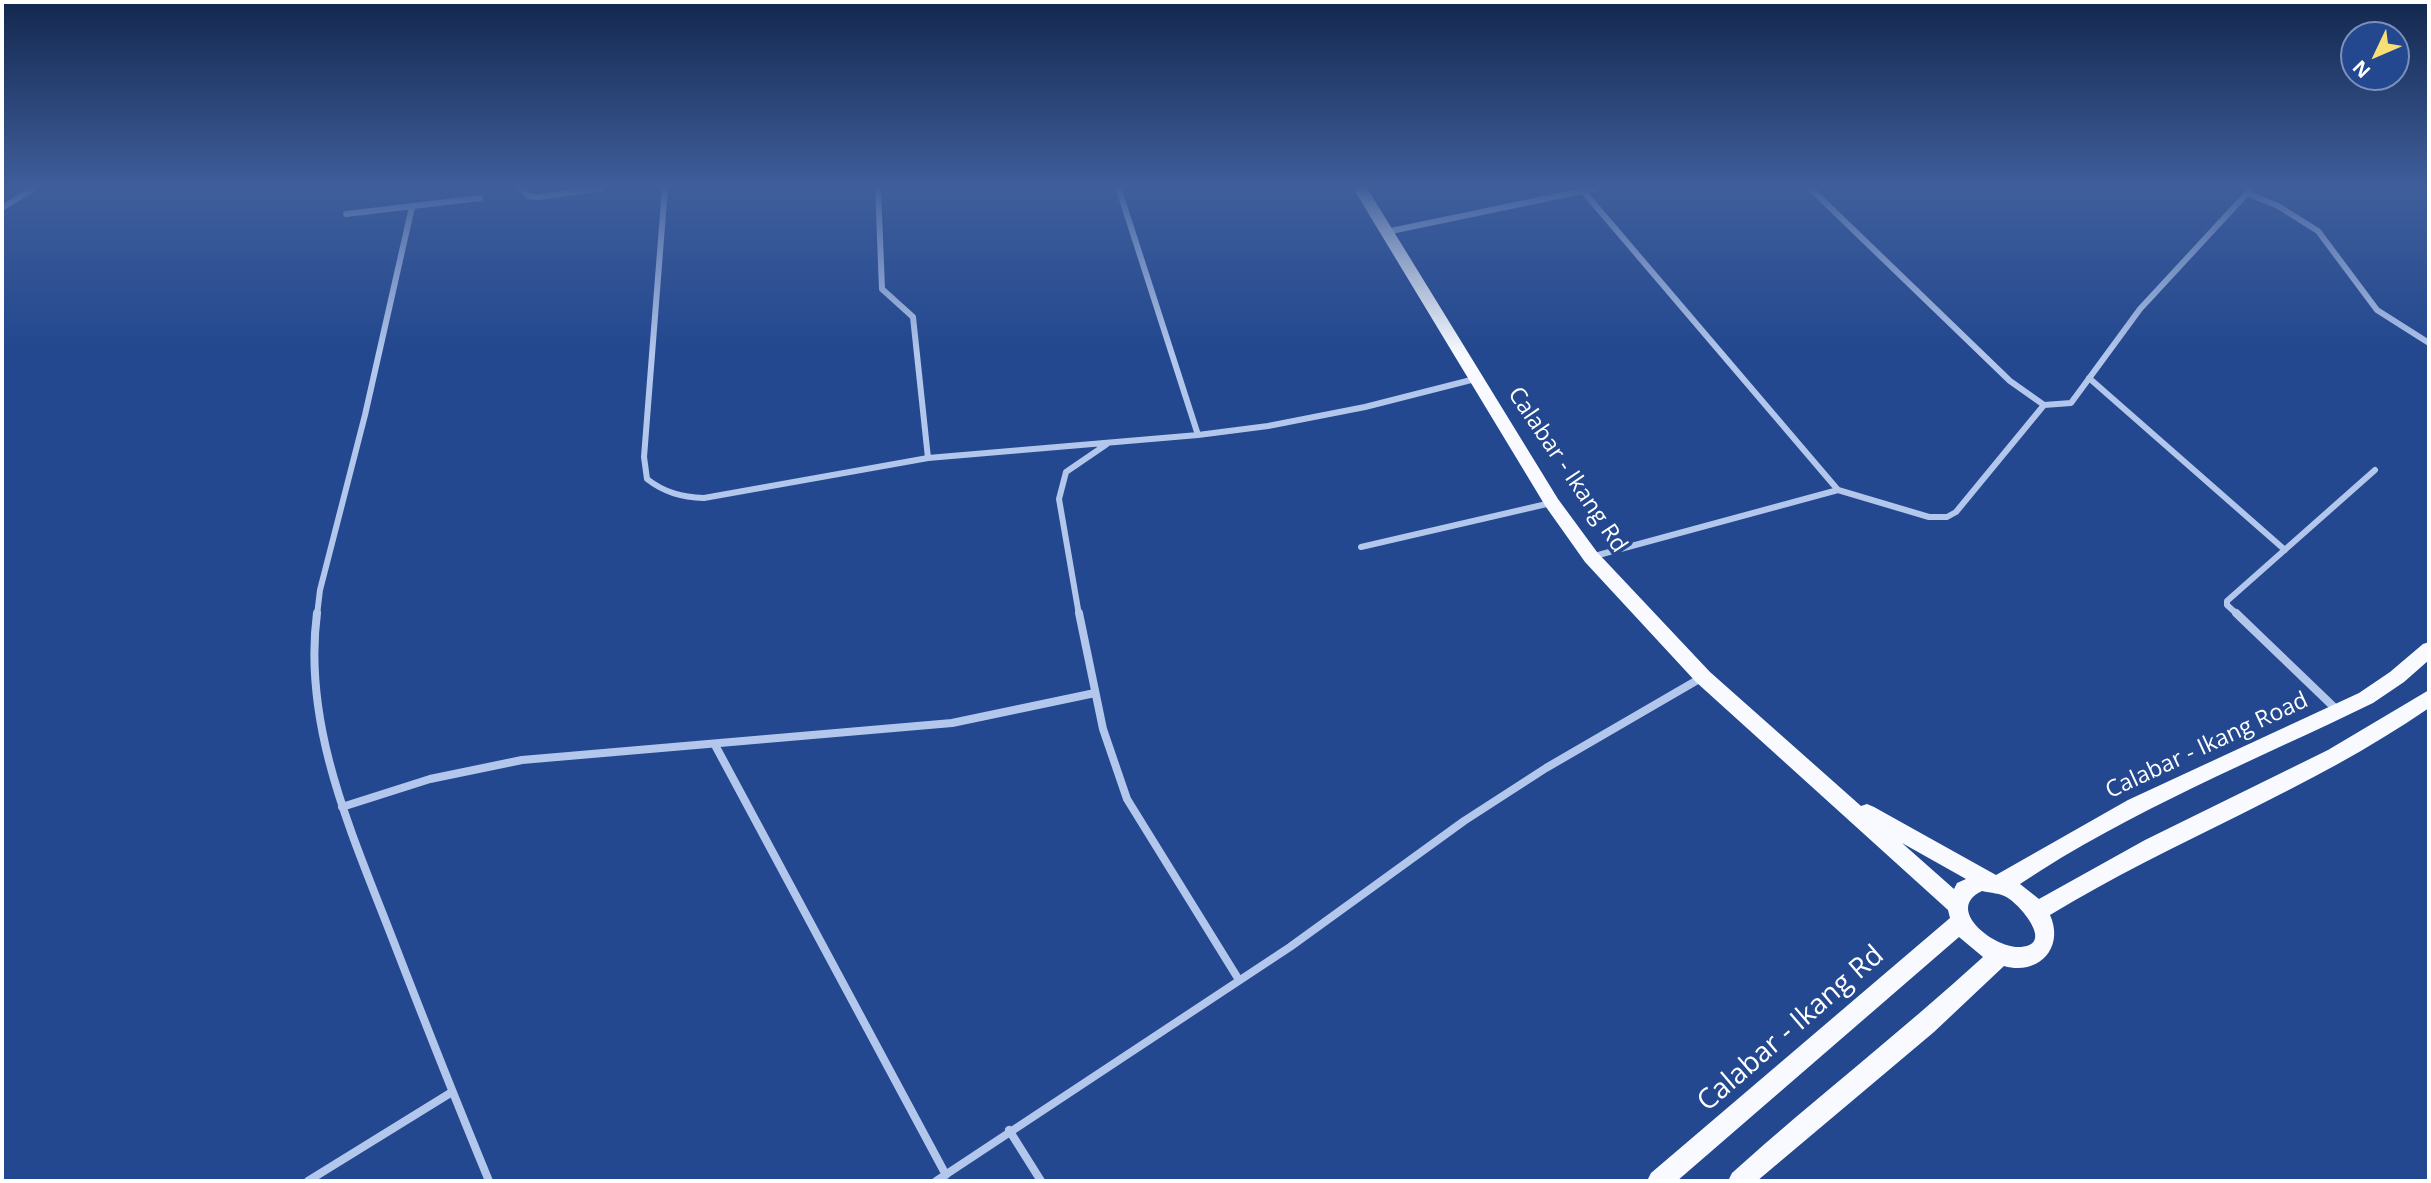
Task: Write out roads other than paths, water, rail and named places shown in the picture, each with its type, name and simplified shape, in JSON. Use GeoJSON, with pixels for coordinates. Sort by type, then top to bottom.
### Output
{"type":"FeatureCollection","features":[{"type":"Feature","properties":{"kind":"main road","name":"Calabar - Ikang Rd"},"geometry":{"type":"LineString","coordinates":[[1394,243],[1552,503],[1591,557],[1703,677],[1841,798],[1959,913],[1660,1181]]}},
{"type":"Feature","properties":{"kind":"main road","name":"Calabar - Ikang Road"},"geometry":{"type":"LineString","coordinates":[[1996,883],[2106,819],[2366,698],[2398,677],[2429,649]]}},
{"type":"Feature","properties":{"kind":"main road"},"geometry":{"type":"LineString","coordinates":[[2038,911],[2168,838],[2274,788],[2384,730],[2429,698]]}},
{"type":"Feature","properties":{"kind":"main road","name":"Calabar - Ikang Rd"},"geometry":{"type":"LineString","coordinates":[[1841,798],[1996,883]]}},
{"type":"Feature","properties":{"kind":"main road"},"geometry":{"type":"LineString","coordinates":[[1996,883],[2023,895],[2038,911],[2045,928],[2040,949],[2020,958],[2000,955],[1973,938],[1959,913],[1967,887],[1996,883]]}},
{"type":"Feature","properties":{"kind":"main road"},"geometry":{"type":"LineString","coordinates":[[1740,1181],[1798,1129],[1926,1024],[2000,955]]}},
{"type":"Feature","properties":{"kind":"street"},"geometry":{"type":"LineString","coordinates":[[404,243],[365,415],[320,590],[314,636],[317,708],[342,807],[489,1181]]}},
{"type":"Feature","properties":{"kind":"street"},"geometry":{"type":"LineString","coordinates":[[661,243],[644,457],[647,479],[662,491],[684,498],[704,498],[928,458],[1198,435],[1268,426],[1365,407],[1475,379]]}},
{"type":"Feature","properties":{"kind":"street"},"geometry":{"type":"LineString","coordinates":[[880,243],[882,289],[913,317],[928,458]]}},
{"type":"Feature","properties":{"kind":"street"},"geometry":{"type":"LineString","coordinates":[[1136,243],[1198,435]]}},
{"type":"Feature","properties":{"kind":"street"},"geometry":{"type":"LineString","coordinates":[[1628,243],[1838,490]]}},
{"type":"Feature","properties":{"kind":"street"},"geometry":{"type":"LineString","coordinates":[[1867,243],[2010,382],[2044,405],[2071,402],[2140,309],[2201,243]]}},
{"type":"Feature","properties":{"kind":"street"},"geometry":{"type":"LineString","coordinates":[[2327,243],[2377,310],[2429,343]]}},
{"type":"Feature","properties":{"kind":"street"},"geometry":{"type":"LineString","coordinates":[[2089,378],[2285,550]]}},
{"type":"Feature","properties":{"kind":"street"},"geometry":{"type":"LineString","coordinates":[[1591,557],[1838,490],[1928,517],[1947,517],[1956,512],[2044,405]]}},
{"type":"Feature","properties":{"kind":"street"},"geometry":{"type":"LineString","coordinates":[[1110,442],[1066,472],[1059,499],[1096,694],[1118,777],[1127,799],[1239,980]]}},
{"type":"Feature","properties":{"kind":"street"},"geometry":{"type":"LineString","coordinates":[[2338,712],[2227,606],[2227,601],[2375,470]]}},
{"type":"Feature","properties":{"kind":"street"},"geometry":{"type":"LineString","coordinates":[[1361,547],[1552,503]]}},
{"type":"Feature","properties":{"kind":"street"},"geometry":{"type":"LineString","coordinates":[[936,1181],[1009,1130],[1290,947],[1464,821],[1546,768],[1703,677]]}},
{"type":"Feature","properties":{"kind":"street"},"geometry":{"type":"LineString","coordinates":[[342,807],[421,779],[522,760],[951,723],[1096,694]]}},
{"type":"Feature","properties":{"kind":"street"},"geometry":{"type":"LineString","coordinates":[[715,745],[946,1175]]}},
{"type":"Feature","properties":{"kind":"street"},"geometry":{"type":"LineString","coordinates":[[308,1181],[452,1092]]}},
{"type":"Feature","properties":{"kind":"street"},"geometry":{"type":"LineString","coordinates":[[1009,1130],[1041,1181]]}}]}
